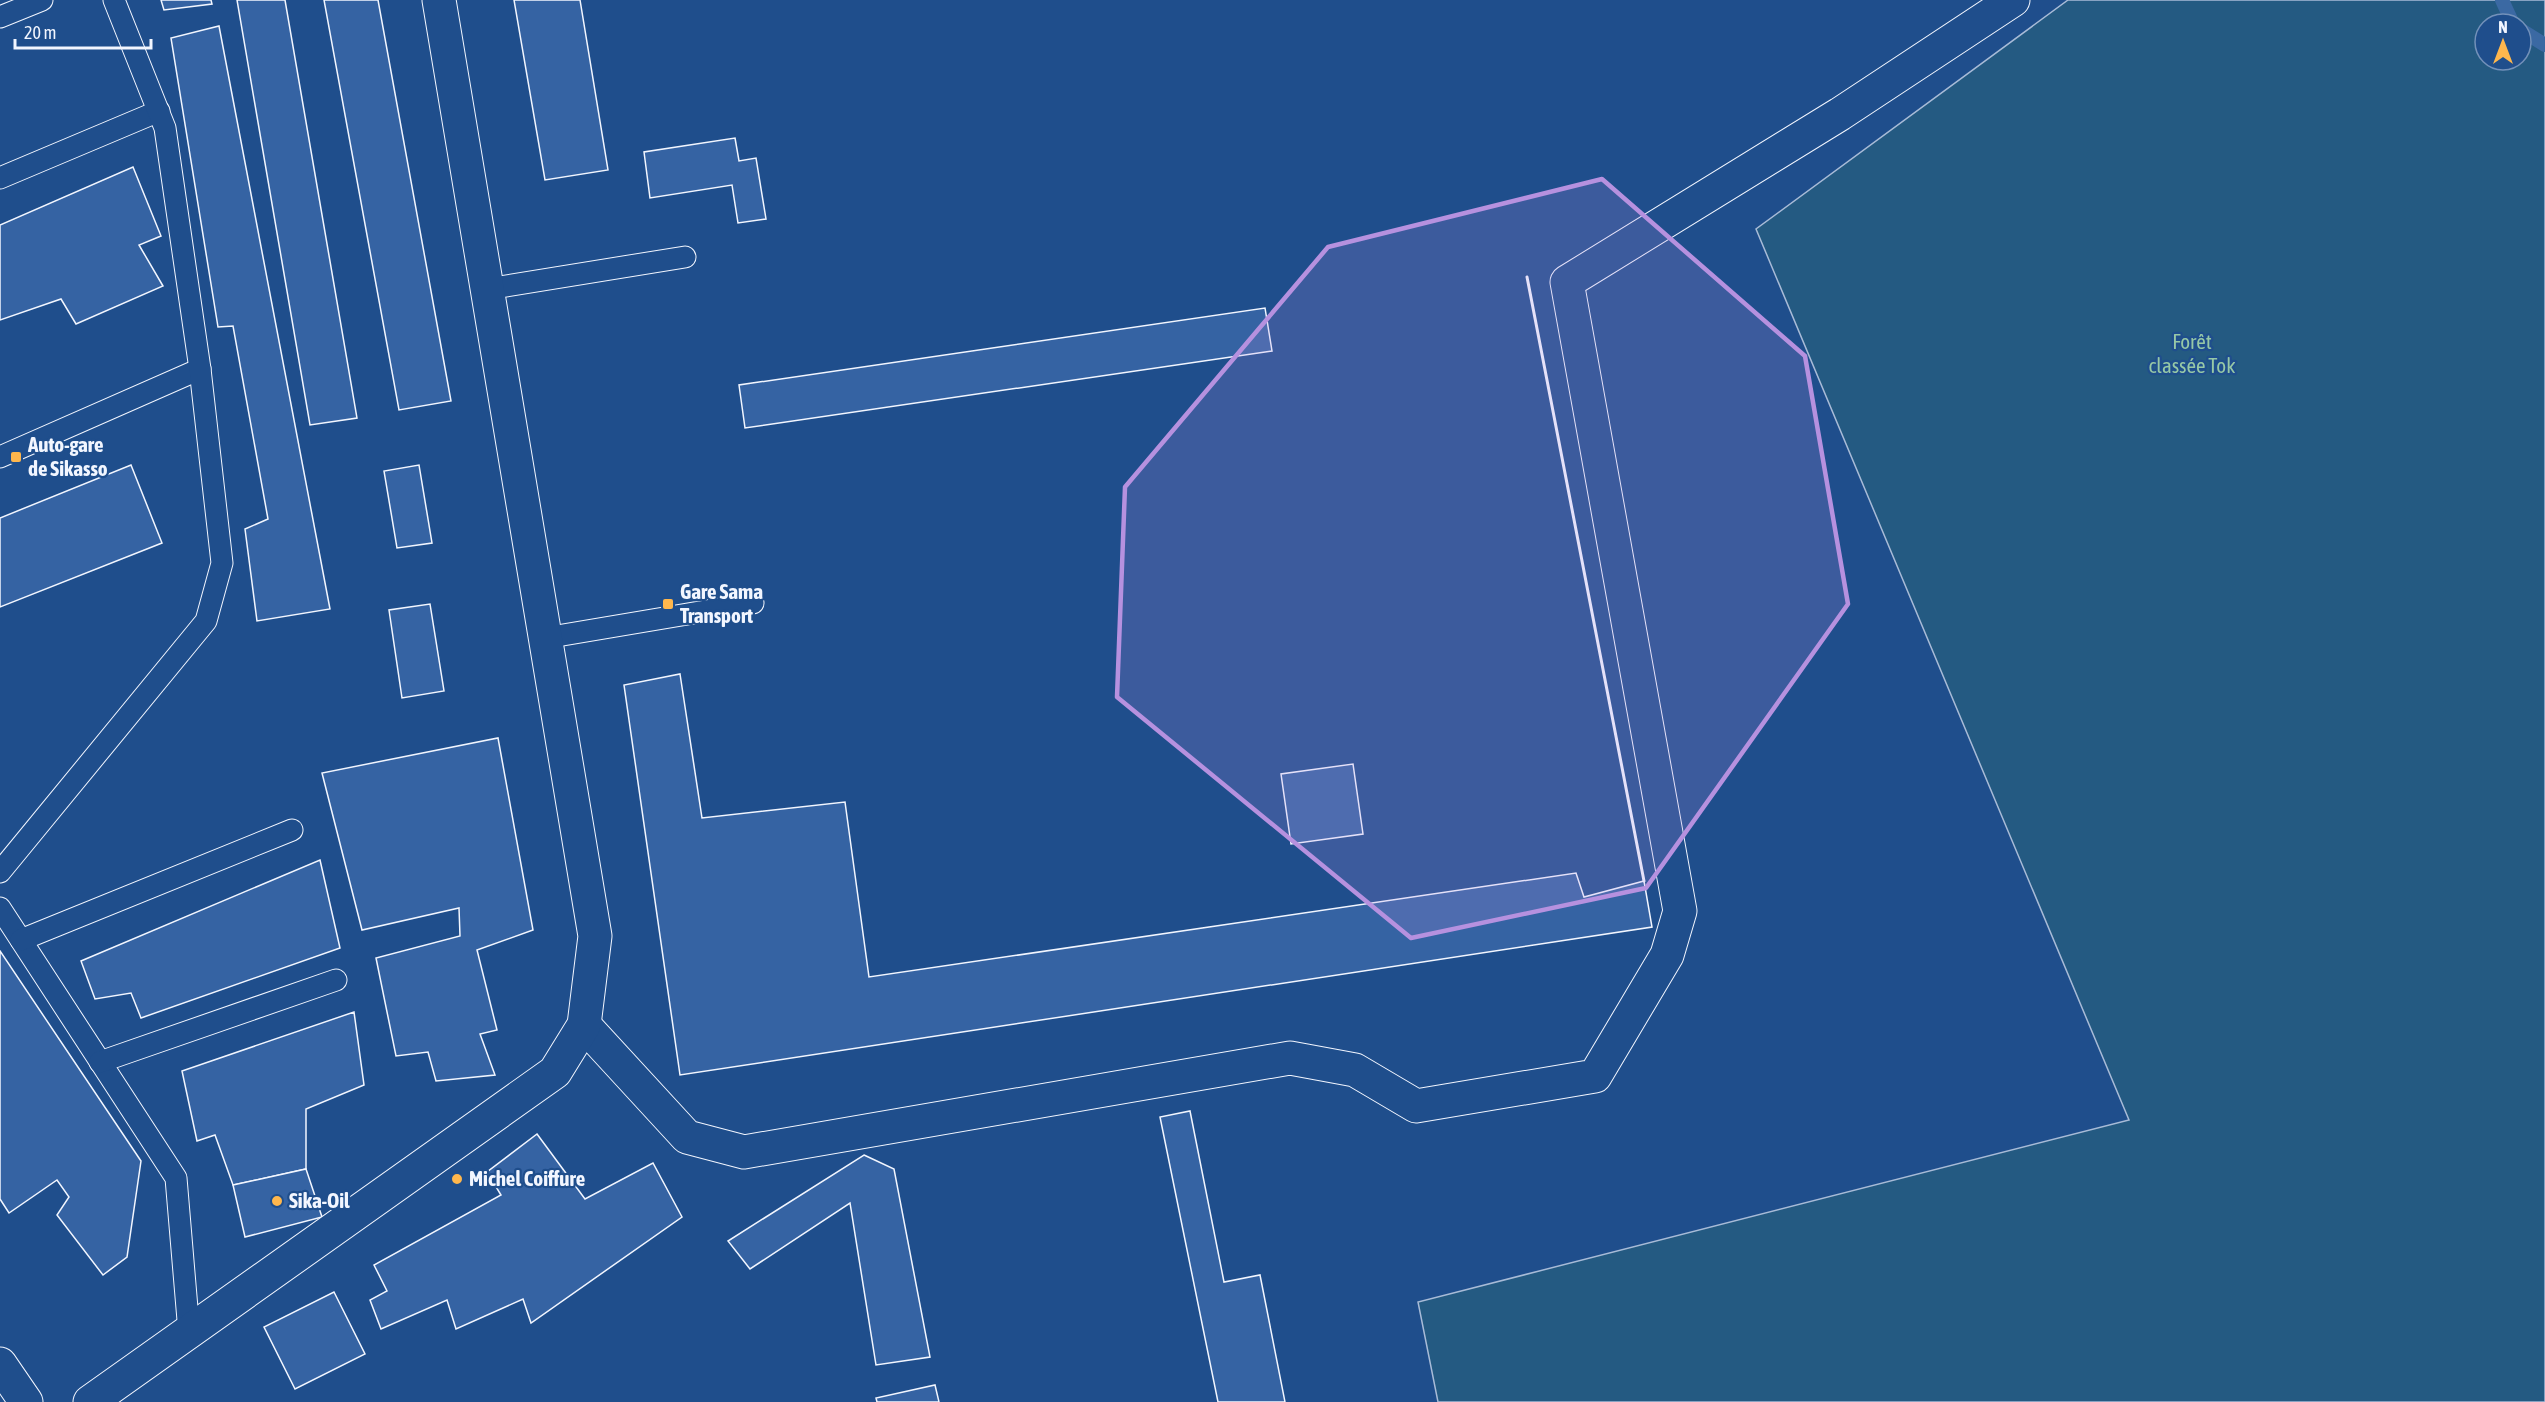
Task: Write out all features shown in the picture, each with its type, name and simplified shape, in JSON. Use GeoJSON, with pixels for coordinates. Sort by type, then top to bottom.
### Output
{"type":"FeatureCollection","features":[{"type":"Feature","properties":{"kind":"main road"},"geometry":{"type":"LineString","coordinates":[[90,1402],[555,1072],[584,1025],[595,936],[439,0]]}},
{"type":"Feature","properties":{"kind":"main road"},"geometry":{"type":"LineString","coordinates":[[584,1025],[687,1137],[744,1152],[1290,1058],[1355,1070],[1416,1106],[1595,1076],[1667,955],[1680,911],[1567,282],[1840,114],[2013,0]]}},
{"type":"Feature","properties":{"kind":"main road"},"geometry":{"type":"LineString","coordinates":[[0,1364],[26,1402]]}},
{"type":"Feature","properties":{"kind":"lane"},"geometry":{"type":"LineString","coordinates":[[0,16],[42,0]]}},
{"type":"Feature","properties":{"kind":"lane"},"geometry":{"type":"LineString","coordinates":[[0,872],[206,621],[222,562],[200,369],[165,128],[114,0]]}},
{"type":"Feature","properties":{"kind":"lane"},"geometry":{"type":"LineString","coordinates":[[0,178],[159,111]]}},
{"type":"Feature","properties":{"kind":"lane"},"geometry":{"type":"LineString","coordinates":[[487,289],[685,257]]}},
{"type":"Feature","properties":{"kind":"lane"},"geometry":{"type":"LineString","coordinates":[[0,457],[200,369]]}},
{"type":"Feature","properties":{"kind":"lane"},"geometry":{"type":"LineString","coordinates":[[546,638],[753,603]]}},
{"type":"Feature","properties":{"kind":"lane"},"geometry":{"type":"LineString","coordinates":[[21,940],[292,830]]}},
{"type":"Feature","properties":{"kind":"lane"},"geometry":{"type":"LineString","coordinates":[[0,908],[176,1178],[189,1332]]}},
{"type":"Feature","properties":{"kind":"lane"},"geometry":{"type":"LineString","coordinates":[[100,1062],[336,980]]}},
{"type":"Feature","properties":{"kind":"highlighted area"},"geometry":{"type":"Polygon","coordinates":[[[1602,179],[1805,356],[1848,604],[1646,888],[1411,938],[1117,697],[1125,487],[1328,247],[1602,179]]]}},
{"type":"Feature","properties":{"kind":"green space","name":"Forêt classée Tok"},"geometry":{"type":"Polygon","coordinates":[[[2068,0],[2545,0],[2545,1402],[1438,1402],[1418,1302],[2129,1120],[1756,229],[2068,0]]]}},
{"type":"Feature","properties":{"kind":"building"},"geometry":{"type":"Polygon","coordinates":[[[161,0],[211,0],[212,4],[164,10],[161,0]]]}},
{"type":"Feature","properties":{"kind":"building"},"geometry":{"type":"Polygon","coordinates":[[[237,0],[285,0],[357,418],[310,425],[237,0]]]}},
{"type":"Feature","properties":{"kind":"building"},"geometry":{"type":"Polygon","coordinates":[[[324,0],[378,0],[451,401],[399,410],[324,0]]]}},
{"type":"Feature","properties":{"kind":"building"},"geometry":{"type":"Polygon","coordinates":[[[514,0],[580,0],[608,170],[545,180],[514,0]]]}},
{"type":"Feature","properties":{"kind":"building"},"geometry":{"type":"Polygon","coordinates":[[[219,26],[330,609],[257,621],[245,529],[268,519],[233,326],[218,327],[171,38],[219,26]]]}},
{"type":"Feature","properties":{"kind":"building"},"geometry":{"type":"Polygon","coordinates":[[[735,138],[739,161],[756,158],[766,219],[738,223],[732,185],[650,198],[644,152],[735,138]]]}},
{"type":"Feature","properties":{"kind":"building"},"geometry":{"type":"Polygon","coordinates":[[[133,167],[161,236],[139,245],[163,286],[76,324],[61,299],[0,320],[0,225],[133,167]]]}},
{"type":"Feature","properties":{"kind":"building"},"geometry":{"type":"Polygon","coordinates":[[[1265,308],[1272,351],[745,428],[739,385],[1265,308]]]}},
{"type":"Feature","properties":{"kind":"building"},"geometry":{"type":"Polygon","coordinates":[[[131,465],[162,543],[0,607],[0,518],[131,465]]]}},
{"type":"Feature","properties":{"kind":"building"},"geometry":{"type":"Polygon","coordinates":[[[419,465],[432,543],[397,548],[384,471],[419,465]]]}},
{"type":"Feature","properties":{"kind":"building"},"geometry":{"type":"Polygon","coordinates":[[[430,604],[444,691],[402,698],[389,610],[430,604]]]}},
{"type":"Feature","properties":{"kind":"building"},"geometry":{"type":"Polygon","coordinates":[[[680,674],[702,818],[845,802],[869,977],[1576,873],[1584,897],[1644,881],[1652,927],[680,1075],[624,685],[680,674]]]}},
{"type":"Feature","properties":{"kind":"building"},"geometry":{"type":"Polygon","coordinates":[[[498,738],[533,930],[477,950],[497,1030],[480,1034],[495,1075],[436,1081],[428,1052],[396,1056],[376,958],[460,936],[459,908],[362,930],[322,773],[498,738]]]}},
{"type":"Feature","properties":{"kind":"building"},"geometry":{"type":"Polygon","coordinates":[[[1353,764],[1363,834],[1291,844],[1281,774],[1353,764]]]}},
{"type":"Feature","properties":{"kind":"building"},"geometry":{"type":"Polygon","coordinates":[[[320,860],[340,948],[141,1018],[131,993],[95,999],[81,961],[320,860]]]}},
{"type":"Feature","properties":{"kind":"building"},"geometry":{"type":"Polygon","coordinates":[[[0,951],[141,1161],[127,1257],[103,1275],[57,1215],[69,1197],[57,1180],[9,1213],[0,1199],[0,951]]]}},
{"type":"Feature","properties":{"kind":"building"},"geometry":{"type":"Polygon","coordinates":[[[354,1012],[364,1085],[306,1109],[306,1169],[233,1185],[215,1135],[197,1141],[182,1071],[354,1012]]]}},
{"type":"Feature","properties":{"kind":"building"},"geometry":{"type":"Polygon","coordinates":[[[1190,1111],[1224,1282],[1260,1275],[1285,1402],[1218,1402],[1160,1117],[1190,1111]]]}},
{"type":"Feature","properties":{"kind":"building"},"geometry":{"type":"Polygon","coordinates":[[[537,1134],[585,1199],[653,1163],[682,1217],[531,1323],[523,1299],[456,1329],[447,1300],[381,1329],[370,1300],[387,1291],[374,1265],[501,1195],[487,1172],[537,1134]]]}},
{"type":"Feature","properties":{"kind":"building"},"geometry":{"type":"Polygon","coordinates":[[[864,1155],[894,1169],[930,1357],[876,1365],[850,1203],[750,1269],[728,1241],[864,1155]]]}},
{"type":"Feature","properties":{"kind":"building","name":"Sika-Oil"},"geometry":{"type":"Polygon","coordinates":[[[306,1169],[322,1217],[245,1237],[233,1185],[306,1169]]]}},
{"type":"Feature","properties":{"kind":"building"},"geometry":{"type":"Polygon","coordinates":[[[334,1292],[365,1354],[295,1389],[264,1327],[334,1292]]]}},
{"type":"Feature","properties":{"kind":"building"},"geometry":{"type":"Polygon","coordinates":[[[935,1385],[939,1402],[877,1402],[876,1398],[935,1385]]]}},
{"type":"Feature","properties":{"kind":"waterway"},"geometry":{"type":"LineString","coordinates":[[2502,0],[2508,12]]}},
{"type":"Feature","properties":{"kind":"waterway"},"geometry":{"type":"LineString","coordinates":[[2533,38],[2545,45]]}},
{"type":"Feature","properties":{"kind":"wall"},"geometry":{"type":"LineString","coordinates":[[1527,277],[1644,881]]}},
{"type":"Feature","properties":{"kind":"place","name":"Auto-gare de Sikasso"},"geometry":{"type":"Point","coordinates":[16,457]}},
{"type":"Feature","properties":{"kind":"place","name":"Gare Sama Transport"},"geometry":{"type":"Point","coordinates":[668,604]}},
{"type":"Feature","properties":{"kind":"place","name":"Michel Coiffure"},"geometry":{"type":"Point","coordinates":[457,1179]}},
{"type":"Feature","properties":{"kind":"place","name":"Sika-Oil"},"geometry":{"type":"Point","coordinates":[277,1201]}}]}
